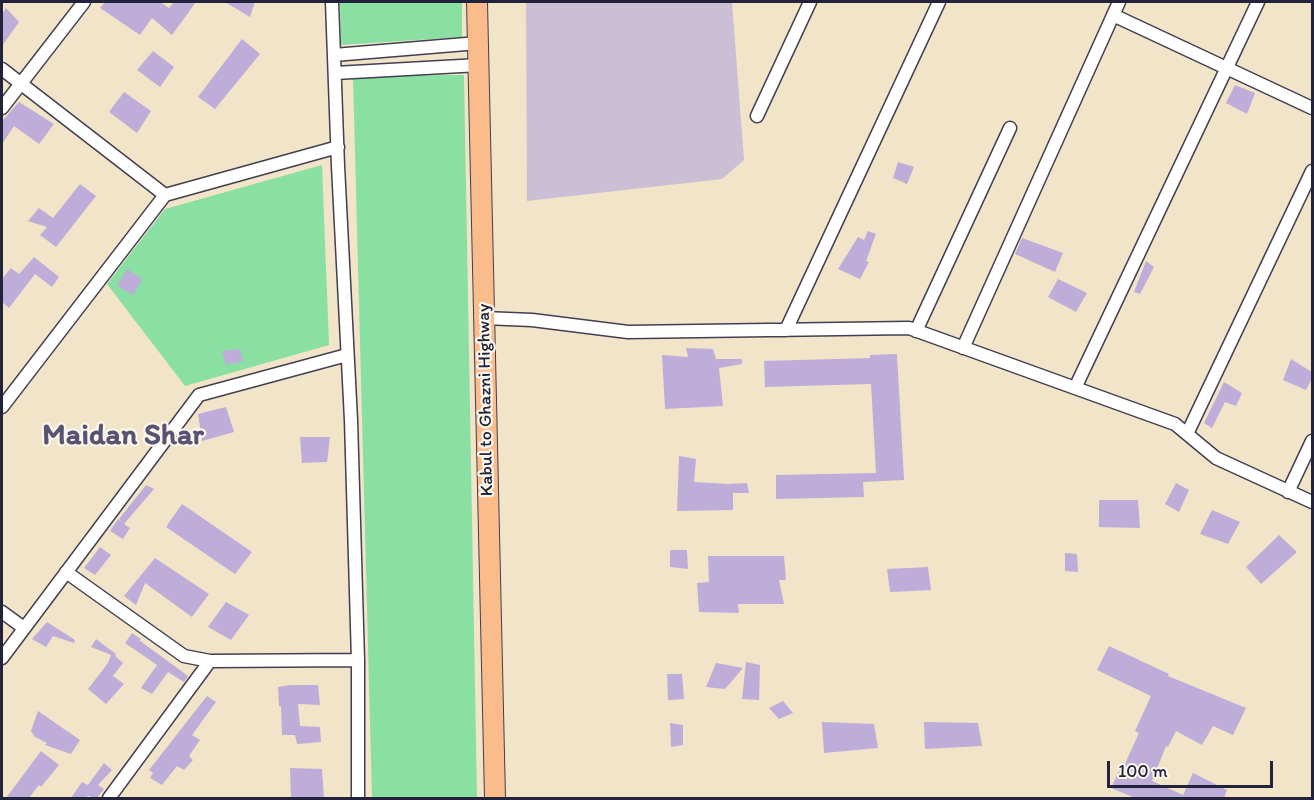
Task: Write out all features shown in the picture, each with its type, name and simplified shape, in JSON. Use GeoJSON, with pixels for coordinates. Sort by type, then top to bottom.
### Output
{"type":"FeatureCollection","features":[{"type":"Feature","properties":{"kind":"highway","name":"Kabul to Ghazni Highway"},"geometry":{"type":"LineString","coordinates":[[477,2],[495,798]]}},
{"type":"Feature","properties":{"kind":"street"},"geometry":{"type":"LineString","coordinates":[[2,108],[84,2]]}},
{"type":"Feature","properties":{"kind":"street"},"geometry":{"type":"LineString","coordinates":[[332,2],[358,660],[358,798]]}},
{"type":"Feature","properties":{"kind":"street"},"geometry":{"type":"LineString","coordinates":[[757,116],[810,2]]}},
{"type":"Feature","properties":{"kind":"street"},"geometry":{"type":"LineString","coordinates":[[786,330],[939,2]]}},
{"type":"Feature","properties":{"kind":"street"},"geometry":{"type":"LineString","coordinates":[[963,348],[1119,2]]}},
{"type":"Feature","properties":{"kind":"street"},"geometry":{"type":"LineString","coordinates":[[1075,388],[1258,2]]}},
{"type":"Feature","properties":{"kind":"street"},"geometry":{"type":"LineString","coordinates":[[1113,15],[1312,106]]}},
{"type":"Feature","properties":{"kind":"street"},"geometry":{"type":"LineString","coordinates":[[334,54],[478,44]]}},
{"type":"Feature","properties":{"kind":"street"},"geometry":{"type":"LineString","coordinates":[[335,73],[479,65]]}},
{"type":"Feature","properties":{"kind":"street"},"geometry":{"type":"LineString","coordinates":[[2,69],[165,195]]}},
{"type":"Feature","properties":{"kind":"street"},"geometry":{"type":"LineString","coordinates":[[916,331],[1010,128]]}},
{"type":"Feature","properties":{"kind":"street"},"geometry":{"type":"LineString","coordinates":[[2,407],[165,195],[338,147]]}},
{"type":"Feature","properties":{"kind":"street"},"geometry":{"type":"LineString","coordinates":[[1187,434],[1312,171]]}},
{"type":"Feature","properties":{"kind":"street"},"geometry":{"type":"LineString","coordinates":[[484,318],[532,320],[628,332],[909,328],[1175,424],[1215,458],[1312,502]]}},
{"type":"Feature","properties":{"kind":"street"},"geometry":{"type":"LineString","coordinates":[[2,658],[199,395],[347,355]]}},
{"type":"Feature","properties":{"kind":"street"},"geometry":{"type":"LineString","coordinates":[[1288,492],[1312,441]]}},
{"type":"Feature","properties":{"kind":"street"},"geometry":{"type":"LineString","coordinates":[[66,572],[184,656],[210,661],[358,660]]}},
{"type":"Feature","properties":{"kind":"street"},"geometry":{"type":"LineString","coordinates":[[2,612],[24,628]]}},
{"type":"Feature","properties":{"kind":"street"},"geometry":{"type":"LineString","coordinates":[[109,798],[210,661]]}},
{"type":"Feature","properties":{"kind":"shaded area"},"geometry":{"type":"Polygon","coordinates":[[[526,2],[732,2],[744,160],[722,179],[527,201],[526,2]]]}},
{"type":"Feature","properties":{"kind":"green space"},"geometry":{"type":"Polygon","coordinates":[[[340,2],[462,2],[462,37],[341,45],[340,2]]]}},
{"type":"Feature","properties":{"kind":"green space"},"geometry":{"type":"Polygon","coordinates":[[[464,75],[477,798],[372,798],[353,76],[464,75]]]}},
{"type":"Feature","properties":{"kind":"green space"},"geometry":{"type":"Polygon","coordinates":[[[322,165],[329,345],[185,386],[107,284],[165,209],[322,165]]]}},
{"type":"Feature","properties":{"kind":"building"},"geometry":{"type":"Polygon","coordinates":[[[105,2],[160,2],[169,8],[174,2],[196,2],[172,35],[152,18],[140,35],[100,8],[105,2]]]}},
{"type":"Feature","properties":{"kind":"building"},"geometry":{"type":"Polygon","coordinates":[[[225,2],[255,2],[250,17],[225,2]]]}},
{"type":"Feature","properties":{"kind":"building"},"geometry":{"type":"Polygon","coordinates":[[[6,8],[19,22],[2,46],[2,14],[6,8]]]}},
{"type":"Feature","properties":{"kind":"building"},"geometry":{"type":"Polygon","coordinates":[[[242,39],[260,54],[215,109],[198,97],[242,39]]]}},
{"type":"Feature","properties":{"kind":"building"},"geometry":{"type":"Polygon","coordinates":[[[153,51],[174,67],[160,87],[137,70],[153,51]]]}},
{"type":"Feature","properties":{"kind":"building"},"geometry":{"type":"Polygon","coordinates":[[[1235,85],[1255,93],[1247,114],[1226,103],[1235,85]]]}},
{"type":"Feature","properties":{"kind":"building"},"geometry":{"type":"Polygon","coordinates":[[[124,92],[151,111],[137,133],[109,112],[124,92]]]}},
{"type":"Feature","properties":{"kind":"building"},"geometry":{"type":"Polygon","coordinates":[[[19,102],[54,124],[39,144],[14,126],[2,144],[2,121],[19,102]]]}},
{"type":"Feature","properties":{"kind":"building"},"geometry":{"type":"Polygon","coordinates":[[[898,162],[914,167],[907,184],[893,178],[898,162]]]}},
{"type":"Feature","properties":{"kind":"building"},"geometry":{"type":"Polygon","coordinates":[[[80,184],[96,196],[56,247],[40,235],[47,227],[28,221],[39,208],[53,218],[80,184]]]}},
{"type":"Feature","properties":{"kind":"building"},"geometry":{"type":"Polygon","coordinates":[[[868,231],[876,234],[866,261],[869,262],[860,279],[838,269],[858,237],[864,240],[868,231]]]}},
{"type":"Feature","properties":{"kind":"building"},"geometry":{"type":"Polygon","coordinates":[[[1022,238],[1063,253],[1055,272],[1015,254],[1022,238]]]}},
{"type":"Feature","properties":{"kind":"building"},"geometry":{"type":"Polygon","coordinates":[[[34,257],[59,277],[52,287],[35,274],[9,308],[2,302],[2,279],[11,268],[19,274],[34,257]]]}},
{"type":"Feature","properties":{"kind":"building"},"geometry":{"type":"Polygon","coordinates":[[[1146,261],[1154,267],[1140,294],[1134,292],[1146,261]]]}},
{"type":"Feature","properties":{"kind":"building"},"geometry":{"type":"Polygon","coordinates":[[[127,269],[142,279],[133,295],[117,286],[127,269]]]}},
{"type":"Feature","properties":{"kind":"building"},"geometry":{"type":"Polygon","coordinates":[[[1058,279],[1087,293],[1076,312],[1048,297],[1058,279]]]}},
{"type":"Feature","properties":{"kind":"building"},"geometry":{"type":"Polygon","coordinates":[[[686,348],[713,349],[716,359],[742,359],[742,364],[719,368],[723,406],[665,409],[662,355],[688,357],[686,348]]]}},
{"type":"Feature","properties":{"kind":"building"},"geometry":{"type":"Polygon","coordinates":[[[240,349],[243,361],[226,365],[222,351],[240,349]]]}},
{"type":"Feature","properties":{"kind":"building"},"geometry":{"type":"Polygon","coordinates":[[[897,354],[904,480],[863,482],[864,497],[776,499],[776,475],[876,473],[871,384],[765,387],[764,361],[870,358],[870,355],[897,354]]]}},
{"type":"Feature","properties":{"kind":"building"},"geometry":{"type":"Polygon","coordinates":[[[1291,359],[1312,372],[1312,378],[1306,390],[1283,380],[1291,359]]]}},
{"type":"Feature","properties":{"kind":"building"},"geometry":{"type":"Polygon","coordinates":[[[1224,382],[1242,393],[1236,406],[1225,402],[1212,428],[1204,423],[1224,382]]]}},
{"type":"Feature","properties":{"kind":"building"},"geometry":{"type":"Polygon","coordinates":[[[226,407],[234,432],[202,441],[198,414],[226,407]]]}},
{"type":"Feature","properties":{"kind":"building"},"geometry":{"type":"Polygon","coordinates":[[[300,437],[330,437],[327,462],[302,463],[300,437]]]}},
{"type":"Feature","properties":{"kind":"building"},"geometry":{"type":"Polygon","coordinates":[[[679,456],[696,459],[694,482],[747,483],[749,493],[733,493],[733,510],[677,511],[679,456]]]}},
{"type":"Feature","properties":{"kind":"building"},"geometry":{"type":"Polygon","coordinates":[[[1176,483],[1189,490],[1179,512],[1165,504],[1176,483]]]}},
{"type":"Feature","properties":{"kind":"building"},"geometry":{"type":"Polygon","coordinates":[[[146,485],[154,489],[124,524],[130,528],[123,539],[110,531],[118,519],[123,523],[119,519],[146,485]]]}},
{"type":"Feature","properties":{"kind":"building"},"geometry":{"type":"Polygon","coordinates":[[[1099,500],[1138,500],[1140,528],[1099,527],[1099,500]]]}},
{"type":"Feature","properties":{"kind":"building"},"geometry":{"type":"Polygon","coordinates":[[[182,504],[252,552],[235,574],[166,527],[182,504]]]}},
{"type":"Feature","properties":{"kind":"building"},"geometry":{"type":"Polygon","coordinates":[[[1212,510],[1240,522],[1228,544],[1200,534],[1212,510]]]}},
{"type":"Feature","properties":{"kind":"building"},"geometry":{"type":"Polygon","coordinates":[[[1279,535],[1297,552],[1261,584],[1246,567],[1279,535]]]}},
{"type":"Feature","properties":{"kind":"building"},"geometry":{"type":"Polygon","coordinates":[[[100,547],[111,555],[95,575],[84,568],[100,547]]]}},
{"type":"Feature","properties":{"kind":"building"},"geometry":{"type":"Polygon","coordinates":[[[670,550],[687,550],[688,569],[670,567],[670,550]]]}},
{"type":"Feature","properties":{"kind":"building"},"geometry":{"type":"Polygon","coordinates":[[[1065,553],[1077,554],[1078,572],[1065,571],[1065,553]]]}},
{"type":"Feature","properties":{"kind":"building"},"geometry":{"type":"Polygon","coordinates":[[[708,556],[784,556],[786,580],[779,580],[784,604],[738,604],[739,613],[699,612],[697,583],[709,582],[708,556]]]}},
{"type":"Feature","properties":{"kind":"building"},"geometry":{"type":"Polygon","coordinates":[[[155,558],[209,594],[192,617],[145,583],[136,605],[124,596],[155,558]]]}},
{"type":"Feature","properties":{"kind":"building"},"geometry":{"type":"Polygon","coordinates":[[[928,567],[931,590],[890,592],[887,569],[928,567]]]}},
{"type":"Feature","properties":{"kind":"building"},"geometry":{"type":"Polygon","coordinates":[[[226,602],[249,615],[231,640],[208,627],[226,602]]]}},
{"type":"Feature","properties":{"kind":"building"},"geometry":{"type":"Polygon","coordinates":[[[47,622],[75,640],[74,643],[53,636],[46,647],[32,639],[47,622]]]}},
{"type":"Feature","properties":{"kind":"building"},"geometry":{"type":"Polygon","coordinates":[[[132,633],[188,676],[184,682],[168,672],[152,694],[141,688],[157,665],[125,643],[132,633]]]}},
{"type":"Feature","properties":{"kind":"building"},"geometry":{"type":"Polygon","coordinates":[[[96,639],[116,654],[115,656],[123,663],[113,676],[124,684],[106,704],[88,689],[108,663],[111,655],[91,647],[96,639]]]}},
{"type":"Feature","properties":{"kind":"building"},"geometry":{"type":"Polygon","coordinates":[[[1109,646],[1169,674],[1168,676],[1246,708],[1233,735],[1213,726],[1202,745],[1176,731],[1168,747],[1166,746],[1152,781],[1183,795],[1193,773],[1227,790],[1224,798],[1135,798],[1111,788],[1139,733],[1135,731],[1151,696],[1097,670],[1109,646]]]}},
{"type":"Feature","properties":{"kind":"building"},"geometry":{"type":"Polygon","coordinates":[[[746,662],[760,665],[759,700],[742,699],[746,662]]]}},
{"type":"Feature","properties":{"kind":"building"},"geometry":{"type":"Polygon","coordinates":[[[716,663],[743,668],[725,689],[706,687],[716,663]]]}},
{"type":"Feature","properties":{"kind":"building"},"geometry":{"type":"Polygon","coordinates":[[[667,674],[682,674],[684,699],[668,700],[667,674]]]}},
{"type":"Feature","properties":{"kind":"building"},"geometry":{"type":"Polygon","coordinates":[[[318,685],[320,705],[298,704],[300,726],[320,727],[321,742],[297,744],[295,735],[282,735],[278,687],[318,685]]]}},
{"type":"Feature","properties":{"kind":"building"},"geometry":{"type":"Polygon","coordinates":[[[207,696],[216,702],[192,735],[200,740],[189,756],[193,760],[184,770],[177,766],[162,785],[150,778],[153,773],[149,770],[207,696]]]}},
{"type":"Feature","properties":{"kind":"building"},"geometry":{"type":"Polygon","coordinates":[[[783,701],[793,713],[779,719],[769,708],[783,701]]]}},
{"type":"Feature","properties":{"kind":"building"},"geometry":{"type":"Polygon","coordinates":[[[38,711],[80,740],[71,754],[45,745],[47,743],[35,737],[31,731],[38,711]]]}},
{"type":"Feature","properties":{"kind":"building"},"geometry":{"type":"Polygon","coordinates":[[[822,722],[874,724],[878,748],[824,753],[822,722]]]}},
{"type":"Feature","properties":{"kind":"building"},"geometry":{"type":"Polygon","coordinates":[[[924,722],[978,723],[982,746],[925,749],[924,722]]]}},
{"type":"Feature","properties":{"kind":"building"},"geometry":{"type":"Polygon","coordinates":[[[670,723],[683,725],[683,745],[671,747],[670,723]]]}},
{"type":"Feature","properties":{"kind":"building"},"geometry":{"type":"Polygon","coordinates":[[[41,751],[59,765],[29,798],[6,798],[41,751]]]}},
{"type":"Feature","properties":{"kind":"building"},"geometry":{"type":"Polygon","coordinates":[[[104,763],[112,770],[98,785],[104,789],[97,798],[88,796],[71,798],[82,782],[88,785],[104,763]]]}},
{"type":"Feature","properties":{"kind":"building"},"geometry":{"type":"Polygon","coordinates":[[[290,768],[322,769],[324,798],[291,798],[290,768]]]}},
{"type":"Feature","properties":{"kind":"district","name":"Maidan Shar"},"geometry":{"type":"Point","coordinates":[123,436]}}]}
